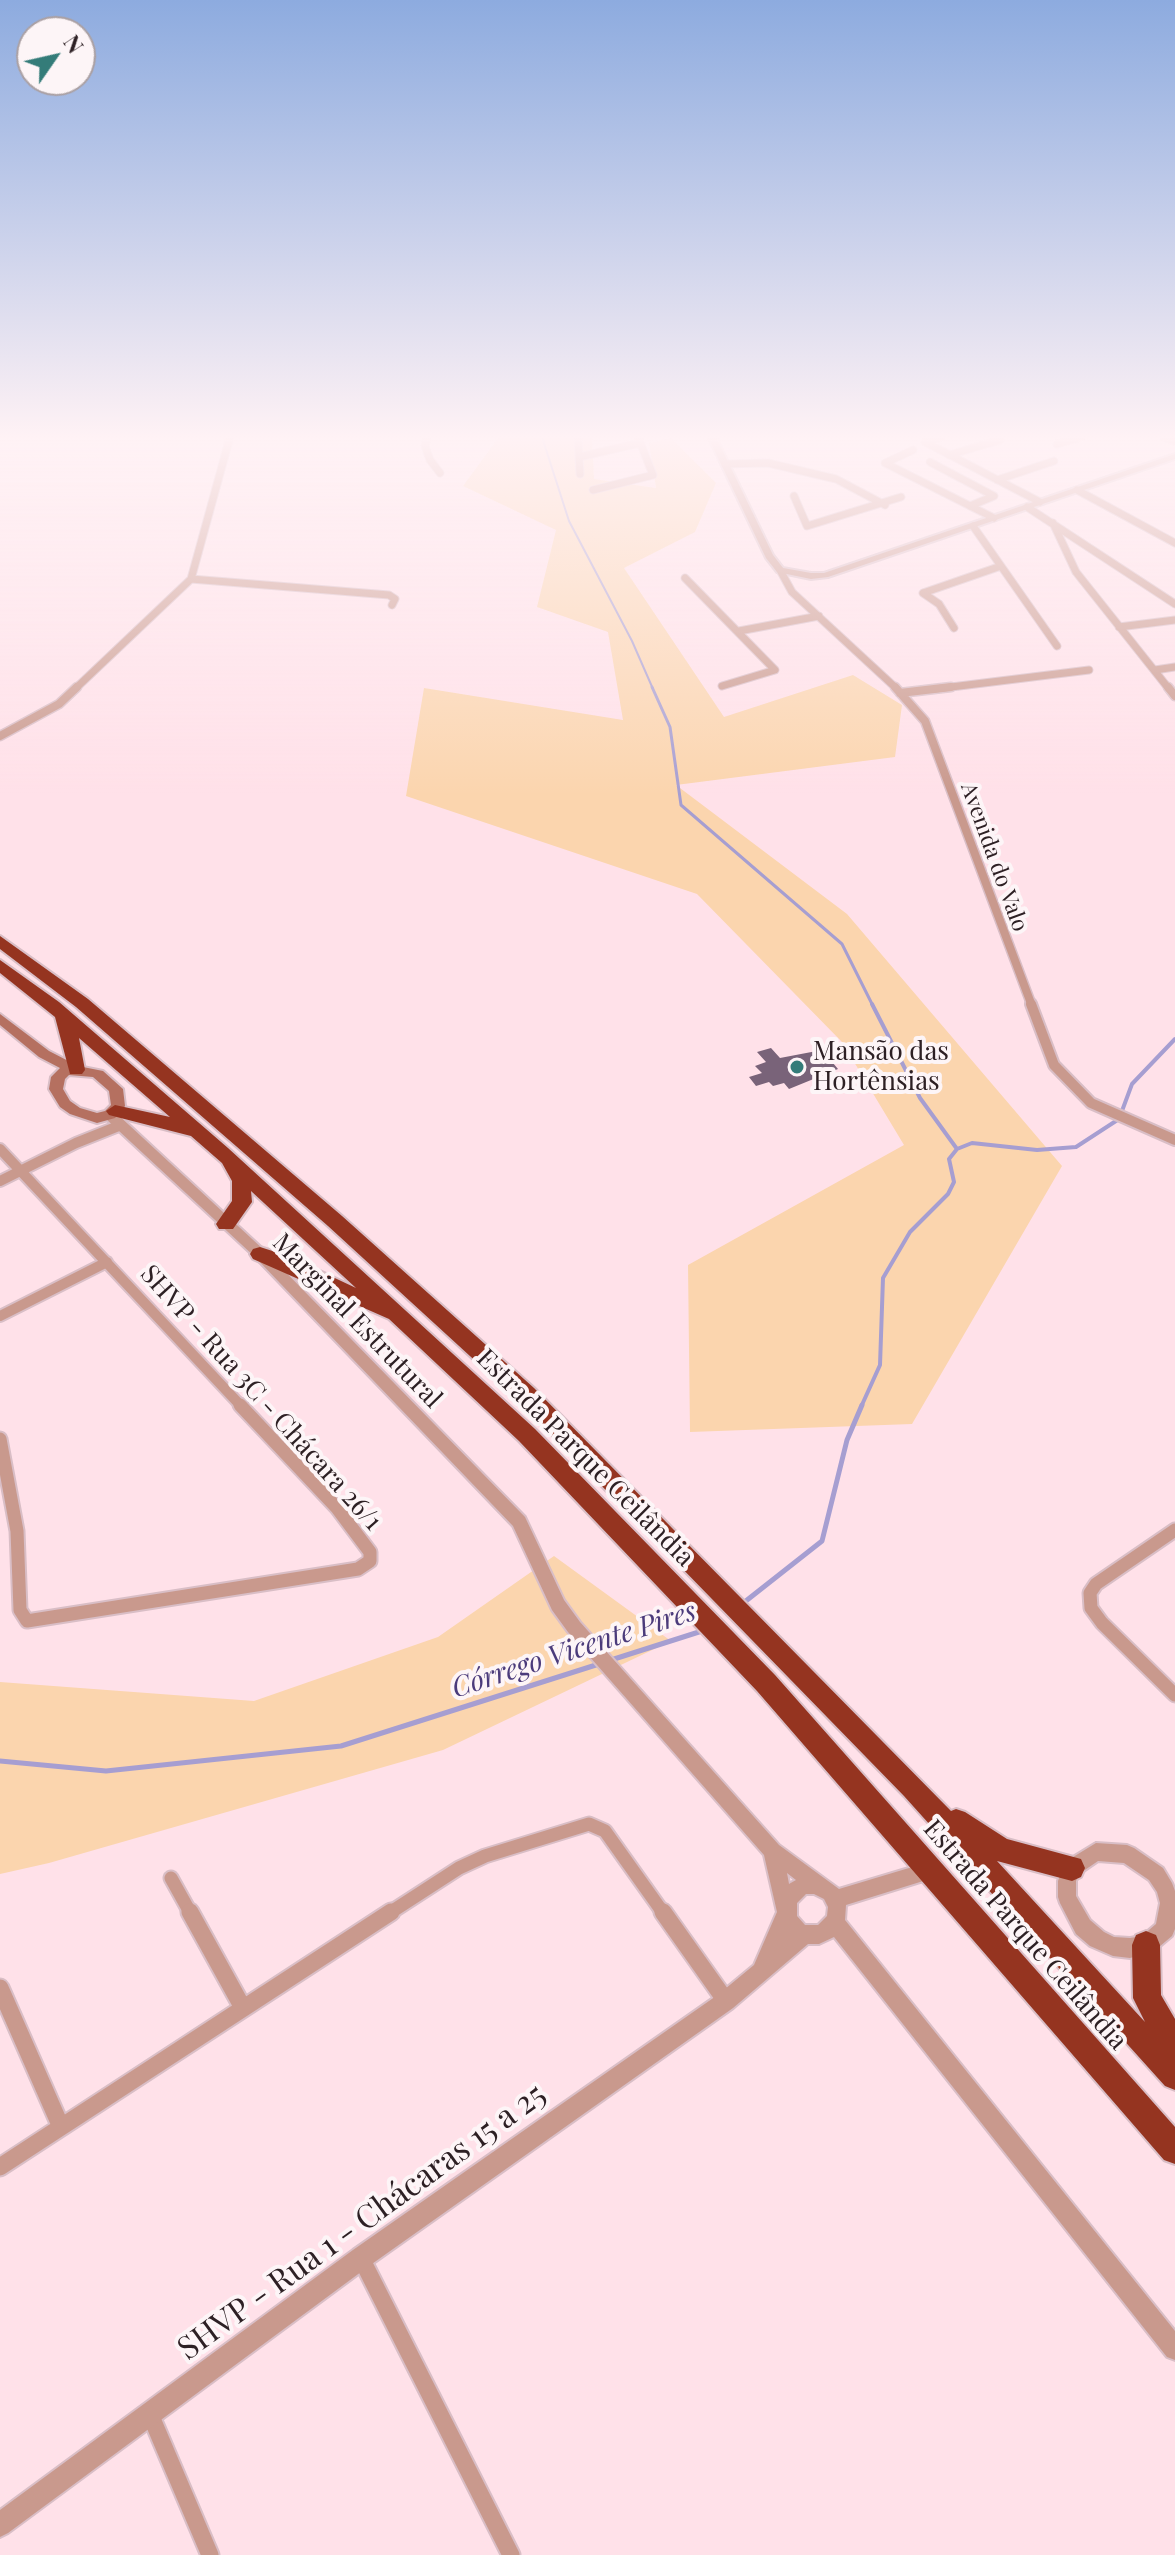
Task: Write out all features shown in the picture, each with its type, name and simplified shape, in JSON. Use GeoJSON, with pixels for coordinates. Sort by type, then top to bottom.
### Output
{"type":"FeatureCollection","features":[{"type":"Feature","properties":{"kind":"highway","name":"Estrada Parque Ceilândia"},"geometry":{"type":"LineString","coordinates":[[0,941],[82,1003],[335,1221],[526,1394],[913,1788],[1175,2076]]}},
{"type":"Feature","properties":{"kind":"highway","name":"Estrada Parque Ceilândia"},"geometry":{"type":"LineString","coordinates":[[0,965],[215,1146],[527,1435],[766,1683],[1175,2149]]}},
{"type":"Feature","properties":{"kind":"highway"},"geometry":{"type":"LineString","coordinates":[[62,1015],[74,1048],[76,1070]]}},
{"type":"Feature","properties":{"kind":"highway"},"geometry":{"type":"LineString","coordinates":[[116,1118],[154,1118],[215,1146],[241,1180],[242,1202],[226,1224]]}},
{"type":"Feature","properties":{"kind":"highway"},"geometry":{"type":"LineString","coordinates":[[260,1254],[281,1261],[405,1321]]}},
{"type":"Feature","properties":{"kind":"highway"},"geometry":{"type":"LineString","coordinates":[[913,1788],[980,1839],[1003,1851],[1072,1868]]}},
{"type":"Feature","properties":{"kind":"highway"},"geometry":{"type":"LineString","coordinates":[[1162,1938],[1147,1998],[1175,2047]]}},
{"type":"Feature","properties":{"kind":"main road"},"geometry":{"type":"LineString","coordinates":[[0,1018],[44,1054],[76,1070],[98,1074],[110,1082],[119,1099],[116,1118],[88,1116],[65,1104],[56,1089],[58,1077],[44,1054]]}},
{"type":"Feature","properties":{"kind":"main road"},"geometry":{"type":"LineString","coordinates":[[58,1077],[76,1070]]}},
{"type":"Feature","properties":{"kind":"street"},"geometry":{"type":"LineString","coordinates":[[0,736],[59,704],[192,577],[197,556]]}},
{"type":"Feature","properties":{"kind":"street"},"geometry":{"type":"LineString","coordinates":[[769,556],[780,570],[797,575],[825,575],[882,556]]}},
{"type":"Feature","properties":{"kind":"street"},"geometry":{"type":"LineString","coordinates":[[994,556],[1057,646]]}},
{"type":"Feature","properties":{"kind":"street"},"geometry":{"type":"LineString","coordinates":[[1069,556],[1076,572],[1175,696]]}},
{"type":"Feature","properties":{"kind":"street"},"geometry":{"type":"LineString","coordinates":[[1103,556],[1175,604]]}},
{"type":"Feature","properties":{"kind":"street"},"geometry":{"type":"LineString","coordinates":[[954,628],[939,604],[923,593],[1001,566]]}},
{"type":"Feature","properties":{"kind":"street","name":"Avenida do Valo"},"geometry":{"type":"LineString","coordinates":[[780,570],[792,592],[886,676],[925,721],[1054,1065],[1091,1103],[1175,1140]]}},
{"type":"Feature","properties":{"kind":"street"},"geometry":{"type":"LineString","coordinates":[[192,577],[404,593]]}},
{"type":"Feature","properties":{"kind":"street"},"geometry":{"type":"LineString","coordinates":[[192,577],[389,595],[395,599],[392,605]]}},
{"type":"Feature","properties":{"kind":"street"},"geometry":{"type":"LineString","coordinates":[[685,578],[775,670],[722,686]]}},
{"type":"Feature","properties":{"kind":"street"},"geometry":{"type":"LineString","coordinates":[[739,631],[819,616]]}},
{"type":"Feature","properties":{"kind":"street"},"geometry":{"type":"LineString","coordinates":[[1119,627],[1175,620]]}},
{"type":"Feature","properties":{"kind":"street"},"geometry":{"type":"LineString","coordinates":[[1155,670],[1175,667]]}},
{"type":"Feature","properties":{"kind":"street"},"geometry":{"type":"LineString","coordinates":[[900,693],[1089,670]]}},
{"type":"Feature","properties":{"kind":"street"},"geometry":{"type":"LineString","coordinates":[[0,1181],[76,1143],[116,1118]]}},
{"type":"Feature","properties":{"kind":"street","name":"Marginal Estrutural"},"geometry":{"type":"LineString","coordinates":[[116,1118],[260,1254],[519,1522],[546,1580],[574,1627],[772,1851],[829,1895]]}},
{"type":"Feature","properties":{"kind":"street","name":"SHVP - Rua 3C - Chácara 26/1"},"geometry":{"type":"LineString","coordinates":[[0,1149],[337,1508],[370,1552],[370,1561],[358,1569],[27,1621],[20,1610],[17,1531],[0,1439]]}},
{"type":"Feature","properties":{"kind":"street","name":"SHVP - Rua 3C - Chácara 26/1"},"geometry":{"type":"LineString","coordinates":[[0,1316],[107,1262]]}},
{"type":"Feature","properties":{"kind":"street"},"geometry":{"type":"LineString","coordinates":[[1175,1530],[1096,1584],[1090,1593],[1091,1608],[1102,1623],[1175,1695]]}},
{"type":"Feature","properties":{"kind":"street"},"geometry":{"type":"LineString","coordinates":[[0,2167],[459,1868],[485,1856],[589,1824],[605,1831],[726,2001]]}},
{"type":"Feature","properties":{"kind":"street"},"geometry":{"type":"LineString","coordinates":[[772,1851],[786,1911],[795,1927],[806,1934],[821,1935],[835,1923],[837,1914],[829,1895]]}},
{"type":"Feature","properties":{"kind":"street"},"geometry":{"type":"LineString","coordinates":[[1096,1852],[1127,1854],[1170,1886],[1162,1938],[1130,1948],[1113,1946],[1097,1939],[1083,1927],[1067,1897],[1067,1881],[1072,1868],[1096,1852]]}},
{"type":"Feature","properties":{"kind":"street"},"geometry":{"type":"LineString","coordinates":[[786,1911],[789,1895],[802,1886],[829,1895],[929,1871]]}},
{"type":"Feature","properties":{"kind":"street"},"geometry":{"type":"LineString","coordinates":[[171,1878],[243,2008]]}},
{"type":"Feature","properties":{"kind":"street","name":"SHVP - Rua 1 - Chácaras 15 a 25"},"geometry":{"type":"LineString","coordinates":[[761,1970],[786,1911]]}},
{"type":"Feature","properties":{"kind":"street"},"geometry":{"type":"LineString","coordinates":[[835,1923],[1175,2349]]}},
{"type":"Feature","properties":{"kind":"street","name":"SHVP - Rua 1 - Chácaras 15 a 25"},"geometry":{"type":"LineString","coordinates":[[0,2525],[361,2258],[726,2001],[806,1934]]}},
{"type":"Feature","properties":{"kind":"street"},"geometry":{"type":"LineString","coordinates":[[0,1988],[61,2127]]}},
{"type":"Feature","properties":{"kind":"street"},"geometry":{"type":"LineString","coordinates":[[361,2258],[511,2555]]}},
{"type":"Feature","properties":{"kind":"street"},"geometry":{"type":"LineString","coordinates":[[150,2414],[210,2555]]}},
{"type":"Feature","properties":{"kind":"shaded area"},"geometry":{"type":"Polygon","coordinates":[[[550,556],[647,556],[624,568],[724,717],[853,675],[902,705],[895,757],[676,785],[847,914],[1062,1166],[912,1424],[690,1432],[688,1265],[904,1145],[842,1042],[697,894],[406,796],[424,688],[623,720],[608,632],[537,607],[550,556]]]}},
{"type":"Feature","properties":{"kind":"shaded area"},"geometry":{"type":"Polygon","coordinates":[[[554,1556],[671,1641],[443,1750],[49,1863],[0,1874],[0,1682],[254,1701],[438,1637],[554,1556]]]}},
{"type":"Feature","properties":{"kind":"building","name":"Mansão das Hortênsias"},"geometry":{"type":"Polygon","coordinates":[[[771,1048],[780,1058],[822,1050],[838,1069],[789,1089],[784,1083],[773,1086],[769,1082],[756,1086],[749,1077],[762,1073],[755,1066],[766,1062],[757,1052],[771,1048]]]}},
{"type":"Feature","properties":{"kind":"waterway","name":"Córrego Vicente Pires"},"geometry":{"type":"LineString","coordinates":[[587,556],[632,641],[653,689]]}},
{"type":"Feature","properties":{"kind":"waterway","name":"Córrego Vicente Pires"},"geometry":{"type":"LineString","coordinates":[[652,687],[670,727],[681,805],[842,944],[872,1004]]}},
{"type":"Feature","properties":{"kind":"waterway","name":"Córrego Vicente Pires"},"geometry":{"type":"LineString","coordinates":[[872,1004],[920,1098],[957,1149]]}},
{"type":"Feature","properties":{"kind":"waterway"},"geometry":{"type":"LineString","coordinates":[[957,1149],[972,1143],[1037,1150],[1076,1147],[1119,1119],[1132,1084],[1175,1039]]}},
{"type":"Feature","properties":{"kind":"waterway","name":"Córrego Vicente Pires"},"geometry":{"type":"LineString","coordinates":[[861,1407],[880,1365],[883,1278],[910,1232],[948,1194],[954,1182],[949,1159],[957,1149]]}},
{"type":"Feature","properties":{"kind":"waterway","name":"Córrego Vicente Pires"},"geometry":{"type":"LineString","coordinates":[[742,1604],[822,1541],[847,1440],[862,1405]]}},
{"type":"Feature","properties":{"kind":"waterway","name":"Córrego Vicente Pires"},"geometry":{"type":"LineString","coordinates":[[611,1660],[702,1631]]}},
{"type":"Feature","properties":{"kind":"waterway","name":"Córrego Vicente Pires"},"geometry":{"type":"LineString","coordinates":[[0,1761],[106,1771],[341,1746],[599,1664]]}},
{"type":"Feature","properties":{"kind":"place","name":"Mansão das Hortênsias"},"geometry":{"type":"Point","coordinates":[797,1067]}}]}
